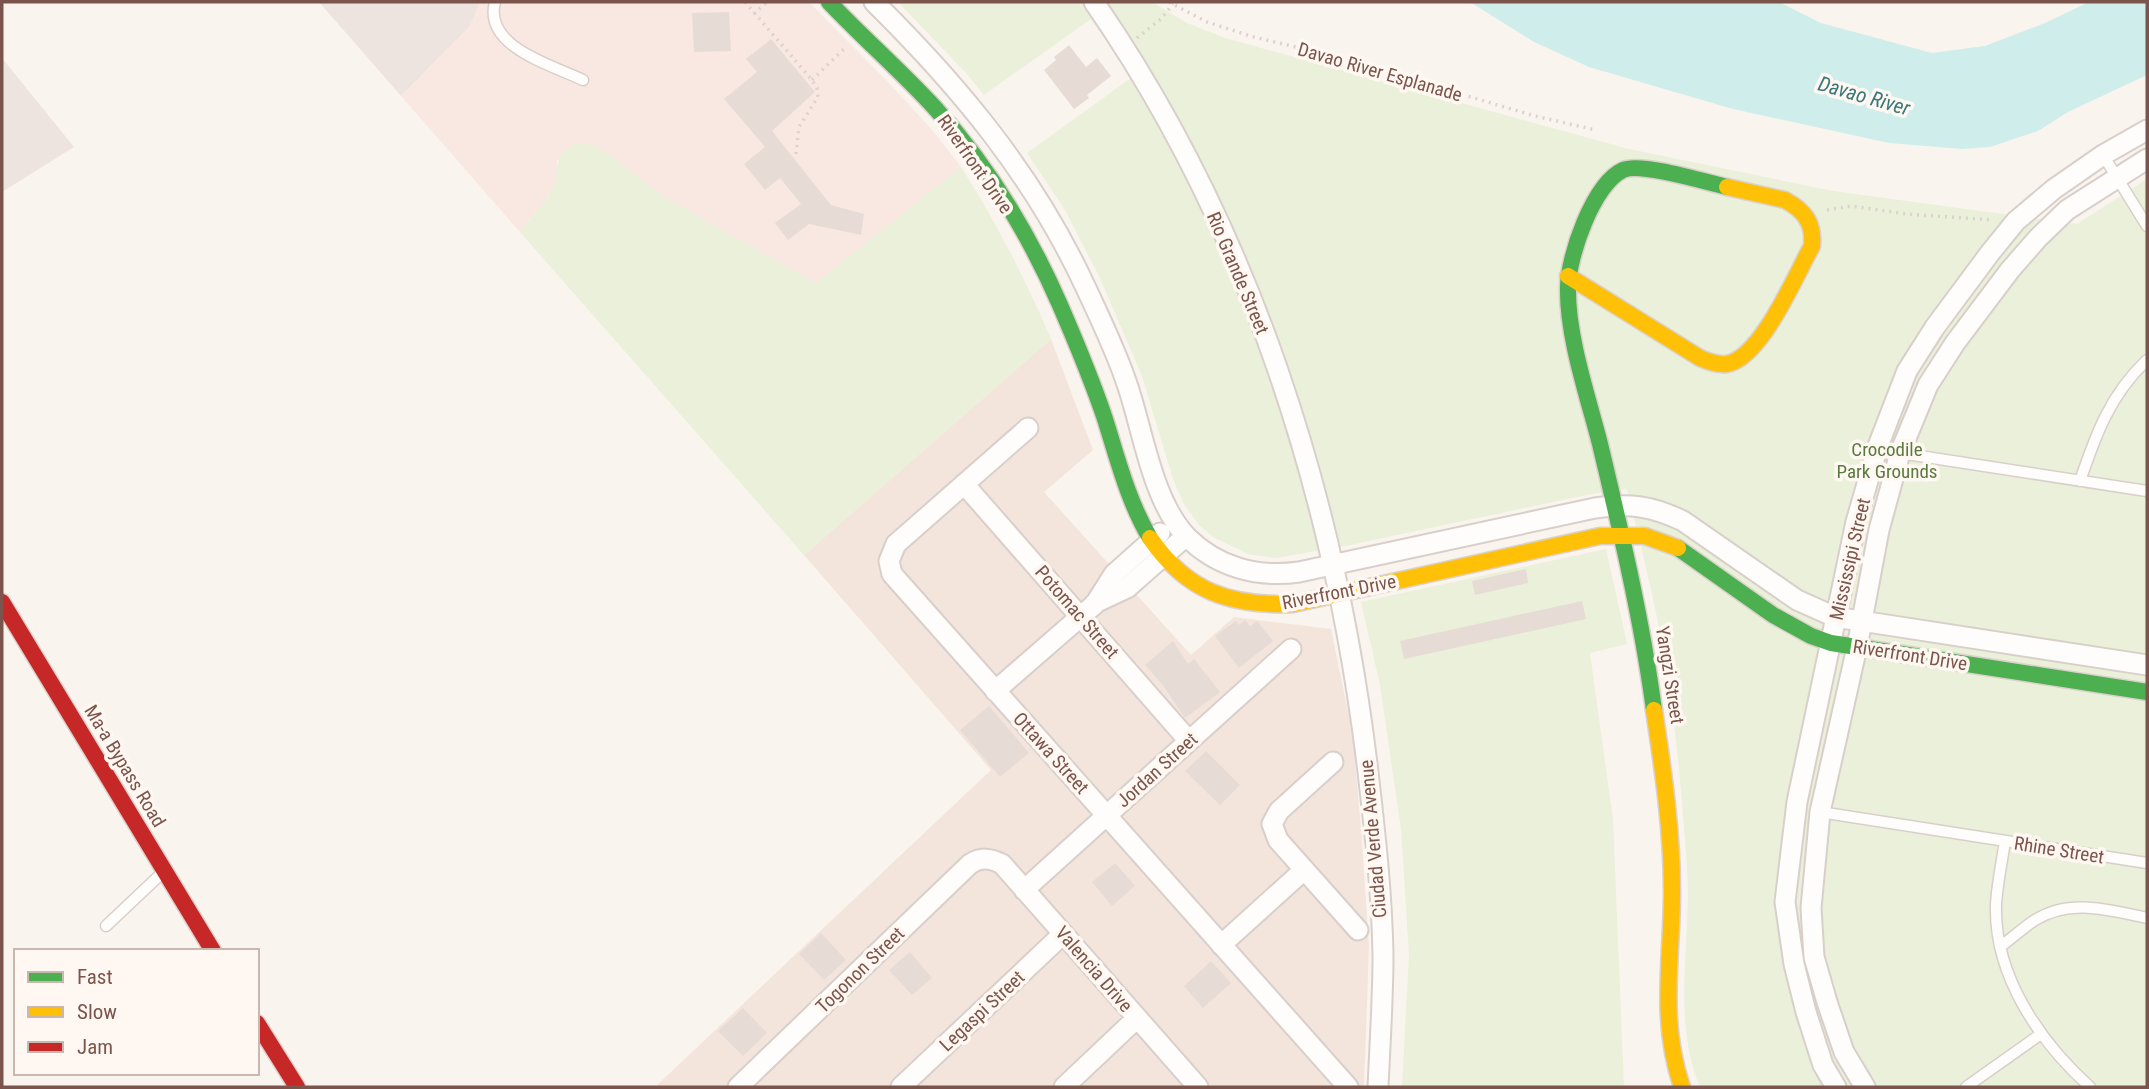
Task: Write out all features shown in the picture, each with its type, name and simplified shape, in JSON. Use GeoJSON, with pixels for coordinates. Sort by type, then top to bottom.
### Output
{"type":"FeatureCollection","features":[{"type":"Feature","properties":{"kind":"street","name":"Riverfront Drive"},"geometry":{"type":"LineString","coordinates":[[828,2],[935,108],[979,164],[1024,236],[1059,301],[1099,402],[1130,501],[1157,548],[1179,572],[1203,589],[1229,600],[1261,606],[1293,604],[1600,536],[1639,534],[1673,544],[1805,635],[1857,648],[2147,692]]}},
{"type":"Feature","properties":{"kind":"street","name":"Riverfront Drive"},"geometry":{"type":"LineString","coordinates":[[874,2],[954,85],[1003,146],[1050,219],[1085,285],[1126,382],[1157,484],[1180,528],[1203,551],[1243,570],[1276,575],[1614,505],[1635,505],[1651,508],[1683,522],[1797,600],[1835,617],[2147,665]]}},
{"type":"Feature","properties":{"kind":"street","name":"Rio Grande Street"},"geometry":{"type":"LineString","coordinates":[[1094,2],[1138,68],[1231,248],[1298,429],[1316,490],[1339,594]]}},
{"type":"Feature","properties":{"kind":"street","name":"Mississipi Street"},"geometry":{"type":"LineString","coordinates":[[1836,1087],[1823,1065],[1806,1012],[1794,964],[1785,902],[1797,803],[1856,523],[1878,446],[1907,371],[1935,327],[2016,221],[2054,189],[2103,155],[2147,130]]}},
{"type":"Feature","properties":{"kind":"street","name":"Mississipi Street"},"geometry":{"type":"LineString","coordinates":[[1865,1087],[1844,1052],[1814,957],[1811,908],[1820,812],[1857,648],[1879,530],[1900,453],[1928,386],[1955,343],[2010,270],[2067,211],[2147,159]]}},
{"type":"Feature","properties":{"kind":"street","name":"Yangzi Street"},"geometry":{"type":"LineString","coordinates":[[1682,1087],[1676,1074],[1669,1039],[1667,997],[1672,892],[1664,780],[1648,657],[1569,319],[1568,276],[1578,238],[1589,215],[1612,178],[1630,168],[1785,200],[1799,207],[1809,218]]}},
{"type":"Feature","properties":{"kind":"street"},"geometry":{"type":"LineString","coordinates":[[1568,276],[1708,364],[1720,366],[1732,362],[1761,339],[1812,246],[1814,231],[1809,218]]}},
{"type":"Feature","properties":{"kind":"street","name":"Ottawa Street"},"geometry":{"type":"LineString","coordinates":[[1028,428],[896,544],[891,554],[890,567],[896,580],[1348,1087]]}},
{"type":"Feature","properties":{"kind":"street","name":"Potomac Street"},"geometry":{"type":"LineString","coordinates":[[964,484],[1087,610],[1189,741]]}},
{"type":"Feature","properties":{"kind":"street"},"geometry":{"type":"LineString","coordinates":[[995,691],[1087,610],[1114,574],[1157,548],[1180,528]]}},
{"type":"Feature","properties":{"kind":"street","name":"Ciudad Verde Avenue"},"geometry":{"type":"LineString","coordinates":[[1339,594],[1356,684],[1376,841],[1383,955],[1378,1087]]}},
{"type":"Feature","properties":{"kind":"street","name":"Ma-a Bypass Road"},"geometry":{"type":"LineString","coordinates":[[2,602],[212,949]]}},
{"type":"Feature","properties":{"kind":"street","name":"Jordan Street"},"geometry":{"type":"LineString","coordinates":[[1024,890],[1291,649]]}},
{"type":"Feature","properties":{"kind":"street"},"geometry":{"type":"LineString","coordinates":[[1333,762],[1279,811],[1272,824],[1278,840],[1358,930]]}},
{"type":"Feature","properties":{"kind":"street","name":"Valencia Drive"},"geometry":{"type":"LineString","coordinates":[[986,858],[1002,864],[1198,1087]]}},
{"type":"Feature","properties":{"kind":"street","name":"Togonon Street"},"geometry":{"type":"LineString","coordinates":[[738,1087],[970,864],[986,858]]}},
{"type":"Feature","properties":{"kind":"street"},"geometry":{"type":"LineString","coordinates":[[1221,945],[1304,870]]}},
{"type":"Feature","properties":{"kind":"street","name":"Legaspi Street"},"geometry":{"type":"LineString","coordinates":[[901,1087],[1063,934]]}},
{"type":"Feature","properties":{"kind":"street"},"geometry":{"type":"LineString","coordinates":[[1064,1087],[1137,1018]]}},
{"type":"Feature","properties":{"kind":"street"},"geometry":{"type":"LineString","coordinates":[[259,1026],[297,1087]]}},
{"type":"Feature","properties":{"kind":"lane"},"geometry":{"type":"LineString","coordinates":[[495,2],[494,25],[503,38],[526,54],[583,80]]}},
{"type":"Feature","properties":{"kind":"lane"},"geometry":{"type":"LineString","coordinates":[[2103,155],[2147,226]]}},
{"type":"Feature","properties":{"kind":"lane"},"geometry":{"type":"LineString","coordinates":[[2080,481],[2095,436],[2111,403],[2147,360]]}},
{"type":"Feature","properties":{"kind":"lane"},"geometry":{"type":"LineString","coordinates":[[1900,453],[2147,491]]}},
{"type":"Feature","properties":{"kind":"lane"},"geometry":{"type":"LineString","coordinates":[[1820,812],[2005,841]]}},
{"type":"Feature","properties":{"kind":"lane","name":"Rhine Street"},"geometry":{"type":"LineString","coordinates":[[2090,1087],[2070,1069],[2040,1034],[2009,976],[2000,947],[1996,908],[2005,841],[2147,863]]}},
{"type":"Feature","properties":{"kind":"lane"},"geometry":{"type":"LineString","coordinates":[[106,926],[164,872]]}},
{"type":"Feature","properties":{"kind":"lane"},"geometry":{"type":"LineString","coordinates":[[2000,947],[2035,920],[2055,910],[2074,906],[2096,907],[2147,918]]}},
{"type":"Feature","properties":{"kind":"lane"},"geometry":{"type":"LineString","coordinates":[[1966,1087],[2040,1034]]}},
{"type":"Feature","properties":{"kind":"path"},"geometry":{"type":"LineString","coordinates":[[745,2],[817,88],[818,97],[799,127],[796,154]]}},
{"type":"Feature","properties":{"kind":"path"},"geometry":{"type":"LineString","coordinates":[[754,14],[768,2]]}},
{"type":"Feature","properties":{"kind":"path"},"geometry":{"type":"LineString","coordinates":[[1124,47],[1154,26],[1171,3]]}},
{"type":"Feature","properties":{"kind":"path","name":"Davao River Esplanade"},"geometry":{"type":"LineString","coordinates":[[1171,3],[1207,22],[1254,37],[1325,54],[1535,116],[1597,130]]}},
{"type":"Feature","properties":{"kind":"path"},"geometry":{"type":"LineString","coordinates":[[812,80],[860,33]]}},
{"type":"Feature","properties":{"kind":"path"},"geometry":{"type":"LineString","coordinates":[[1809,218],[1837,207],[1851,206],[1906,214],[2016,221]]}},
{"type":"Feature","properties":{"kind":"shaded area"},"geometry":{"type":"Polygon","coordinates":[[[319,2],[480,2],[470,26],[401,96],[319,2]]]}},
{"type":"Feature","properties":{"kind":"shaded area"},"geometry":{"type":"Polygon","coordinates":[[[480,2],[809,2],[889,83],[934,132],[961,167],[816,283],[661,195],[599,147],[557,160],[553,187],[544,203],[519,231],[401,96],[470,26],[480,2]]]}},
{"type":"Feature","properties":{"kind":"shaded area"},"geometry":{"type":"Polygon","coordinates":[[[2,58],[74,147],[2,192],[2,58]]]}},
{"type":"Feature","properties":{"kind":"shaded area"},"geometry":{"type":"Polygon","coordinates":[[[1051,339],[1093,450],[1044,492],[1191,655],[1234,617],[1331,629],[1353,736],[1362,842],[1369,947],[1364,1087],[655,1087],[991,770],[804,555],[1051,339]]]}},
{"type":"Feature","properties":{"kind":"green space","name":"Crocodile Park Grounds"},"geometry":{"type":"Polygon","coordinates":[[[898,2],[1152,2],[1187,23],[1225,38],[1629,149],[1833,191],[2077,224],[2147,179],[2147,1087],[1700,1087],[1691,1061],[1684,1006],[1688,895],[1675,734],[1660,634],[1627,489],[1276,558],[1248,554],[1213,537],[1198,524],[1183,502],[1173,479],[1142,376],[1100,278],[1065,210],[1027,153],[1131,78],[1091,19],[984,95],[898,2]]]}},
{"type":"Feature","properties":{"kind":"green space"},"geometry":{"type":"Polygon","coordinates":[[[579,142],[599,147],[661,195],[816,283],[961,167],[1009,251],[1051,339],[804,555],[519,231],[541,207],[551,191],[560,157],[579,142]]]}},
{"type":"Feature","properties":{"kind":"green space"},"geometry":{"type":"Polygon","coordinates":[[[1606,549],[1627,644],[1590,653],[1613,820],[1624,1087],[1402,1087],[1409,954],[1401,829],[1380,685],[1361,602],[1606,549]]]}},
{"type":"Feature","properties":{"kind":"water","name":"Davao River"},"geometry":{"type":"Polygon","coordinates":[[[1470,2],[1779,2],[1821,23],[1932,53],[1985,46],[2045,23],[2089,2],[2147,2],[2147,75],[2068,112],[2038,131],[1990,147],[1962,149],[1889,143],[1733,109],[1589,67],[1534,42],[1470,2]]]}},
{"type":"Feature","properties":{"kind":"building"},"geometry":{"type":"Polygon","coordinates":[[[729,12],[731,51],[694,52],[692,13],[729,12]]]}},
{"type":"Feature","properties":{"kind":"building"},"geometry":{"type":"Polygon","coordinates":[[[771,39],[815,92],[772,131],[831,205],[864,214],[861,235],[809,224],[788,240],[775,223],[801,204],[780,178],[765,190],[744,164],[765,147],[724,99],[757,72],[746,59],[771,39]]]}},
{"type":"Feature","properties":{"kind":"building"},"geometry":{"type":"Polygon","coordinates":[[[1069,45],[1086,67],[1097,58],[1111,76],[1074,109],[1044,70],[1056,60],[1054,57],[1069,45]]]}},
{"type":"Feature","properties":{"kind":"building"},"geometry":{"type":"Polygon","coordinates":[[[1526,569],[1528,583],[1475,595],[1472,581],[1526,569]]]}},
{"type":"Feature","properties":{"kind":"building"},"geometry":{"type":"Polygon","coordinates":[[[1582,601],[1586,619],[1404,659],[1400,641],[1582,601]]]}},
{"type":"Feature","properties":{"kind":"building"},"geometry":{"type":"Polygon","coordinates":[[[1245,620],[1250,626],[1257,621],[1273,641],[1239,668],[1215,636],[1236,621],[1239,625],[1245,620]]]}},
{"type":"Feature","properties":{"kind":"building"},"geometry":{"type":"Polygon","coordinates":[[[1173,641],[1188,664],[1194,659],[1220,692],[1185,718],[1162,684],[1145,665],[1173,641]]]}},
{"type":"Feature","properties":{"kind":"building"},"geometry":{"type":"Polygon","coordinates":[[[989,706],[1029,753],[1000,777],[960,730],[989,706]]]}},
{"type":"Feature","properties":{"kind":"building"},"geometry":{"type":"Polygon","coordinates":[[[1206,751],[1240,785],[1220,805],[1185,771],[1206,751]]]}},
{"type":"Feature","properties":{"kind":"building"},"geometry":{"type":"Polygon","coordinates":[[[1115,863],[1135,886],[1112,906],[1092,882],[1115,863]]]}},
{"type":"Feature","properties":{"kind":"building"},"geometry":{"type":"Polygon","coordinates":[[[821,933],[846,960],[824,980],[799,954],[821,933]]]}},
{"type":"Feature","properties":{"kind":"building"},"geometry":{"type":"Polygon","coordinates":[[[910,952],[932,978],[912,995],[889,970],[910,952]]]}},
{"type":"Feature","properties":{"kind":"building"},"geometry":{"type":"Polygon","coordinates":[[[1211,961],[1231,983],[1203,1008],[1184,986],[1211,961]]]}},
{"type":"Feature","properties":{"kind":"building"},"geometry":{"type":"Polygon","coordinates":[[[743,1008],[767,1033],[743,1056],[718,1031],[743,1008]]]}},
{"type":"Feature","properties":{"kind":"traffic: fast"},"geometry":{"type":"LineString","coordinates":[[829,2],[922,94],[954,130],[1021,226],[1048,278],[1078,347],[1130,495],[1150,538]]}},
{"type":"Feature","properties":{"kind":"traffic: fast"},"geometry":{"type":"LineString","coordinates":[[1654,710],[1623,543],[1571,326],[1569,275],[1577,241],[1592,205],[1612,178],[1623,170],[1632,168],[1658,171],[1727,187]]}},
{"type":"Feature","properties":{"kind":"traffic: fast"},"geometry":{"type":"LineString","coordinates":[[1678,548],[1773,615],[1811,636],[1831,643],[2147,692]]}},
{"type":"Feature","properties":{"kind":"traffic: slow"},"geometry":{"type":"LineString","coordinates":[[1568,276],[1700,358],[1723,364],[1740,358],[1753,347],[1776,314],[1812,246],[1812,238],[1810,224],[1803,213],[1785,200],[1727,187]]}},
{"type":"Feature","properties":{"kind":"traffic: slow"},"geometry":{"type":"LineString","coordinates":[[1150,538],[1164,556],[1195,583],[1230,598],[1270,604],[1293,604],[1600,536],[1645,536],[1678,548]]}},
{"type":"Feature","properties":{"kind":"traffic: slow"},"geometry":{"type":"LineString","coordinates":[[1654,710],[1672,868],[1669,1014],[1675,1062],[1682,1087]]}},
{"type":"Feature","properties":{"kind":"traffic: jam"},"geometry":{"type":"LineString","coordinates":[[2,602],[212,949]]}},
{"type":"Feature","properties":{"kind":"traffic: jam"},"geometry":{"type":"LineString","coordinates":[[259,1026],[297,1087]]}}]}
